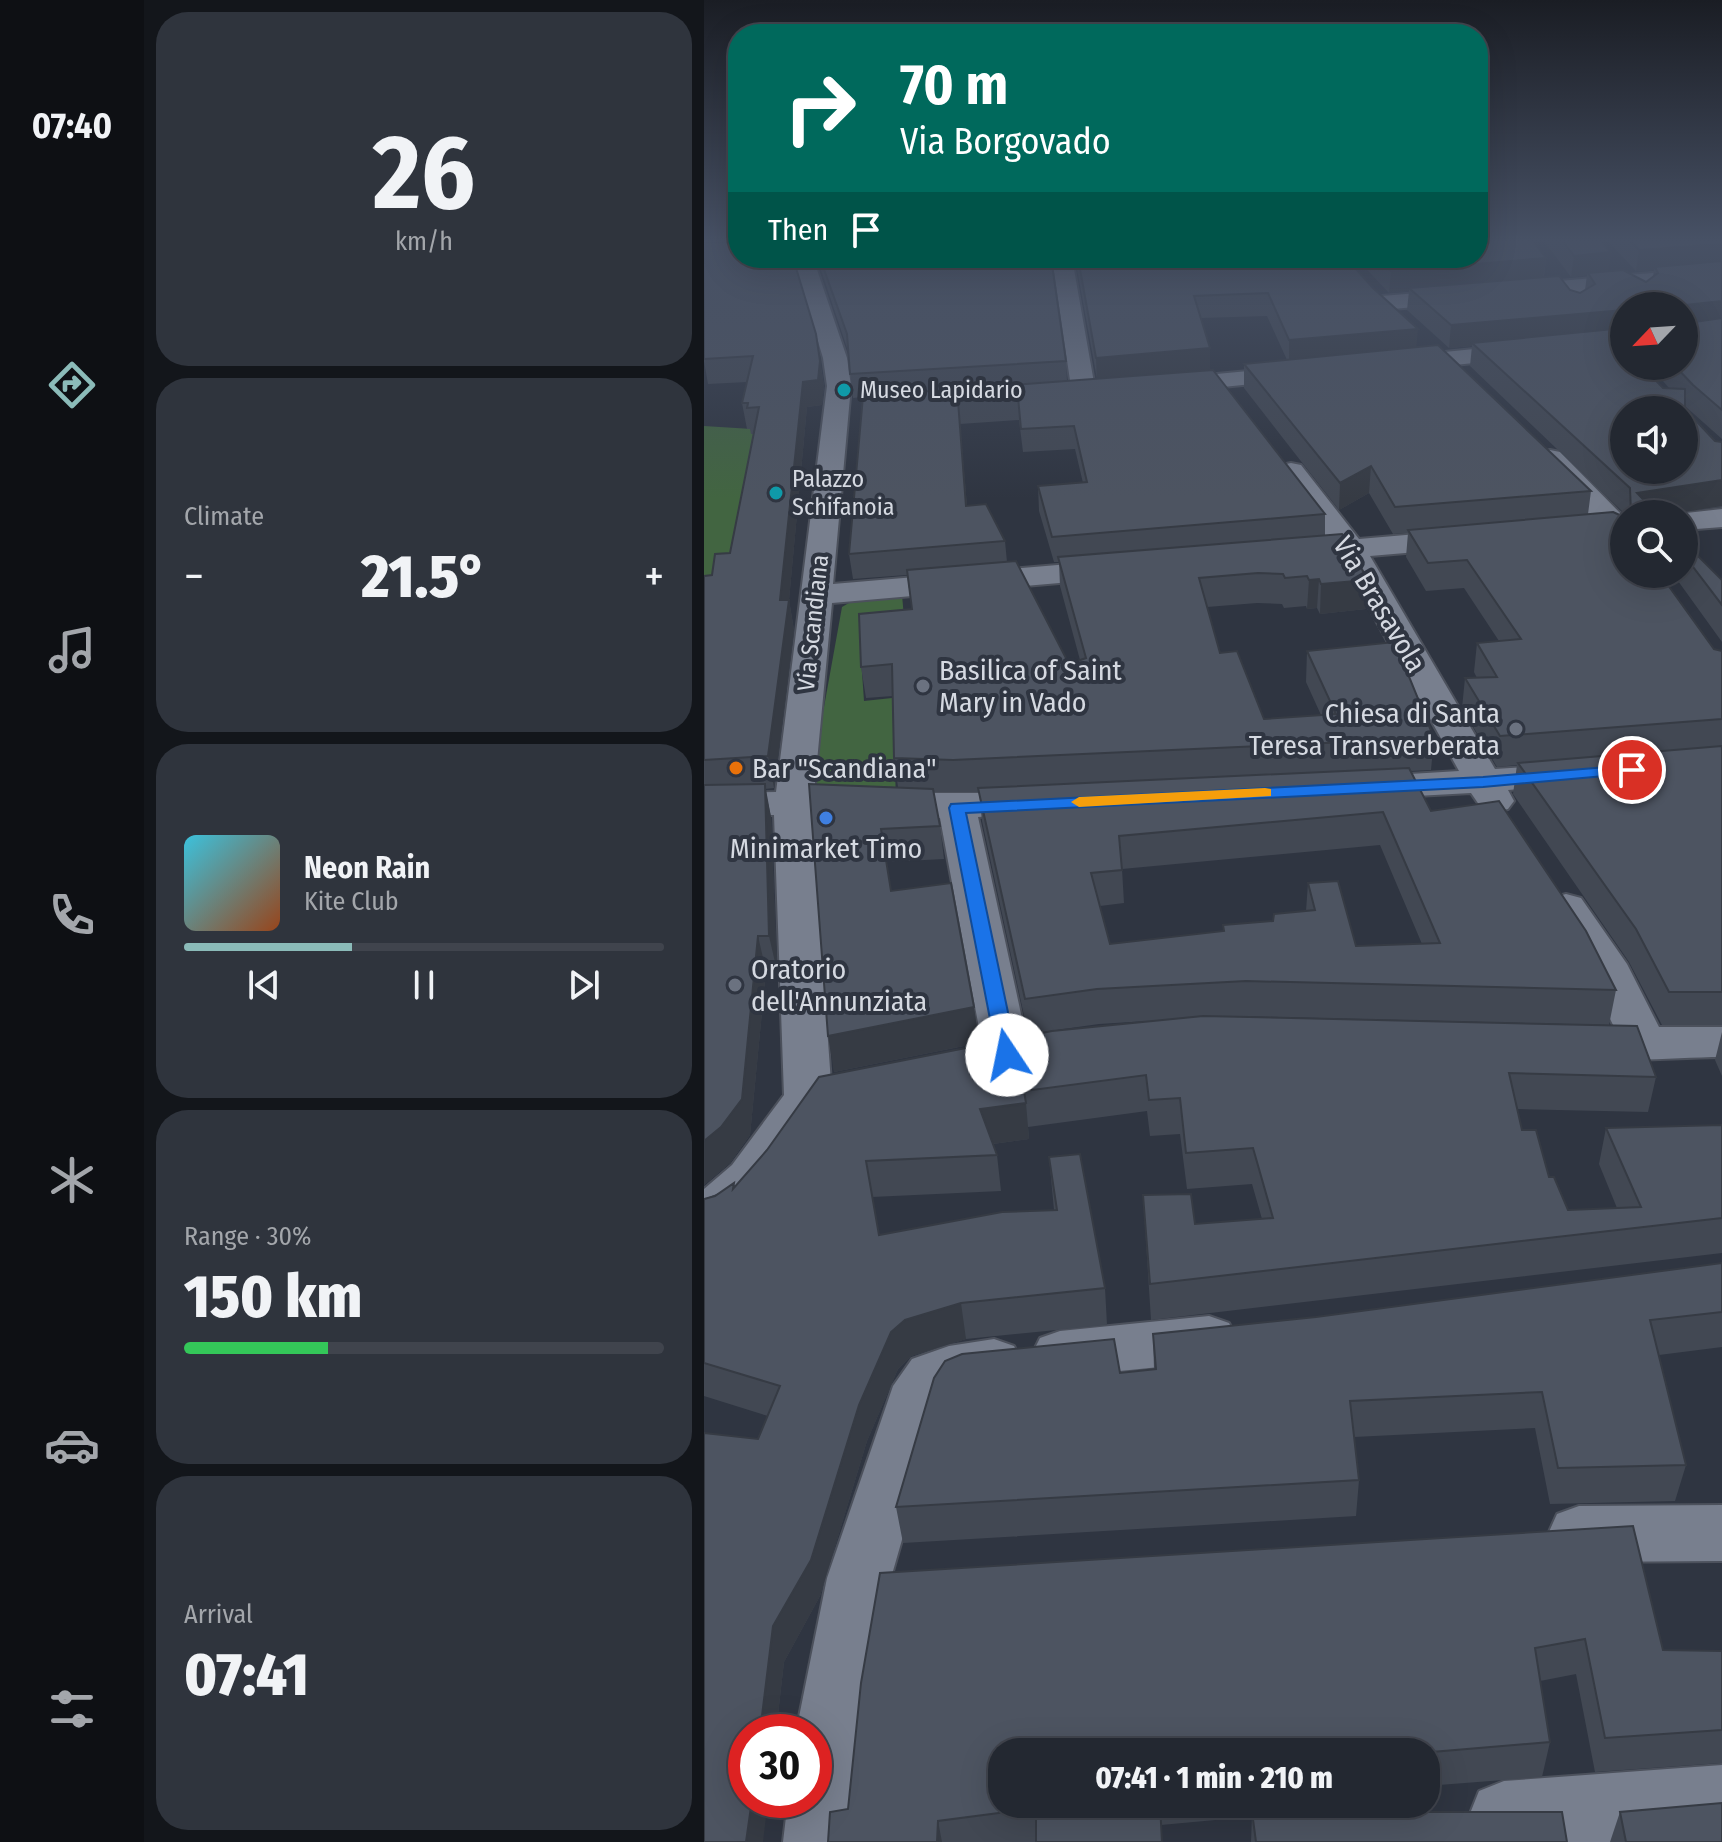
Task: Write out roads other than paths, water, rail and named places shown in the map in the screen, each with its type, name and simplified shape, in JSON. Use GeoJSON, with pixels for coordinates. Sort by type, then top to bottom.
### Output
{"type":"FeatureCollection","features":[{"type":"Feature","properties":{"kind":"street","name":"Via Scandiana"},"geometry":{"type":"LineString","coordinates":[[704,1218],[750,1178],[831,1092],[794,802],[836,410],[837,368],[824,327]]}},
{"type":"Feature","properties":{"kind":"street"},"geometry":{"type":"LineString","coordinates":[[1073,327],[1084,394]]}},
{"type":"Feature","properties":{"kind":"street"},"geometry":{"type":"LineString","coordinates":[[1422,339],[1469,381]]}},
{"type":"Feature","properties":{"kind":"street"},"geometry":{"type":"LineString","coordinates":[[1375,366],[1610,347]]}},
{"type":"Feature","properties":{"kind":"street"},"geometry":{"type":"LineString","coordinates":[[1139,388],[1319,371]]}},
{"type":"Feature","properties":{"kind":"street"},"geometry":{"type":"LineString","coordinates":[[1221,381],[1239,405]]}},
{"type":"Feature","properties":{"kind":"street"},"geometry":{"type":"LineString","coordinates":[[1053,396],[1112,391]]}},
{"type":"Feature","properties":{"kind":"street"},"geometry":{"type":"LineString","coordinates":[[836,410],[867,408]]}},
{"type":"Feature","properties":{"kind":"street"},"geometry":{"type":"LineString","coordinates":[[1537,445],[1610,517]]}},
{"type":"Feature","properties":{"kind":"street","name":"Via Brasavola"},"geometry":{"type":"LineString","coordinates":[[1277,453],[1351,549],[1483,782],[1515,832]]}},
{"type":"Feature","properties":{"kind":"street"},"geometry":{"type":"LineString","coordinates":[[1698,520],[1722,518]]}},
{"type":"Feature","properties":{"kind":"street"},"geometry":{"type":"LineString","coordinates":[[1587,529],[1610,529]]}},
{"type":"Feature","properties":{"kind":"street"},"geometry":{"type":"LineString","coordinates":[[1272,555],[1493,537]]}},
{"type":"Feature","properties":{"kind":"street"},"geometry":{"type":"LineString","coordinates":[[816,595],[1146,566]]}},
{"type":"Feature","properties":{"kind":"street"},"geometry":{"type":"LineString","coordinates":[[1325,790],[1610,772]]}},
{"type":"Feature","properties":{"kind":"street"},"geometry":{"type":"LineString","coordinates":[[704,804],[794,802],[957,808],[1073,802]]}},
{"type":"Feature","properties":{"kind":"street"},"geometry":{"type":"LineString","coordinates":[[957,808],[1007,1055]]}},
{"type":"Feature","properties":{"kind":"street"},"geometry":{"type":"LineString","coordinates":[[1548,880],[1605,964],[1645,1044]]}},
{"type":"Feature","properties":{"kind":"street"},"geometry":{"type":"LineString","coordinates":[[1553,1041],[1645,1044],[1722,1042]]}},
{"type":"Feature","properties":{"kind":"street"},"geometry":{"type":"LineString","coordinates":[[961,1064],[1054,1047]]}},
{"type":"Feature","properties":{"kind":"street"},"geometry":{"type":"LineString","coordinates":[[819,1842],[833,1717],[859,1578],[908,1416],[921,1387],[932,1376],[967,1365],[1254,1335]]}},
{"type":"Feature","properties":{"kind":"street"},"geometry":{"type":"LineString","coordinates":[[1527,1537],[1623,1531],[1722,1533]]}},
{"type":"Feature","properties":{"kind":"street"},"geometry":{"type":"LineString","coordinates":[[859,1578],[923,1574]]}},
{"type":"Feature","properties":{"kind":"street"},"geometry":{"type":"LineString","coordinates":[[1440,1823],[1722,1800]]}},
{"type":"Feature","properties":{"kind":"place","name":"Museo Lapidario"},"geometry":{"type":"Point","coordinates":[844,390]}},
{"type":"Feature","properties":{"kind":"place","name":"Palazzo Schifanoia"},"geometry":{"type":"Point","coordinates":[776,493]}},
{"type":"Feature","properties":{"kind":"place","name":"Basilica of Saint Mary in Vado"},"geometry":{"type":"Point","coordinates":[923,686]}},
{"type":"Feature","properties":{"kind":"place","name":"Chiesa di Santa Teresa Transverberata"},"geometry":{"type":"Point","coordinates":[1516,729]}},
{"type":"Feature","properties":{"kind":"place","name":"Bar \"Scandiana\""},"geometry":{"type":"Point","coordinates":[736,768]}},
{"type":"Feature","properties":{"kind":"place","name":"Minimarket Timo"},"geometry":{"type":"Point","coordinates":[826,818]}},
{"type":"Feature","properties":{"kind":"place","name":"Oratorio dell'Annunziata"},"geometry":{"type":"Point","coordinates":[735,985]}}]}
